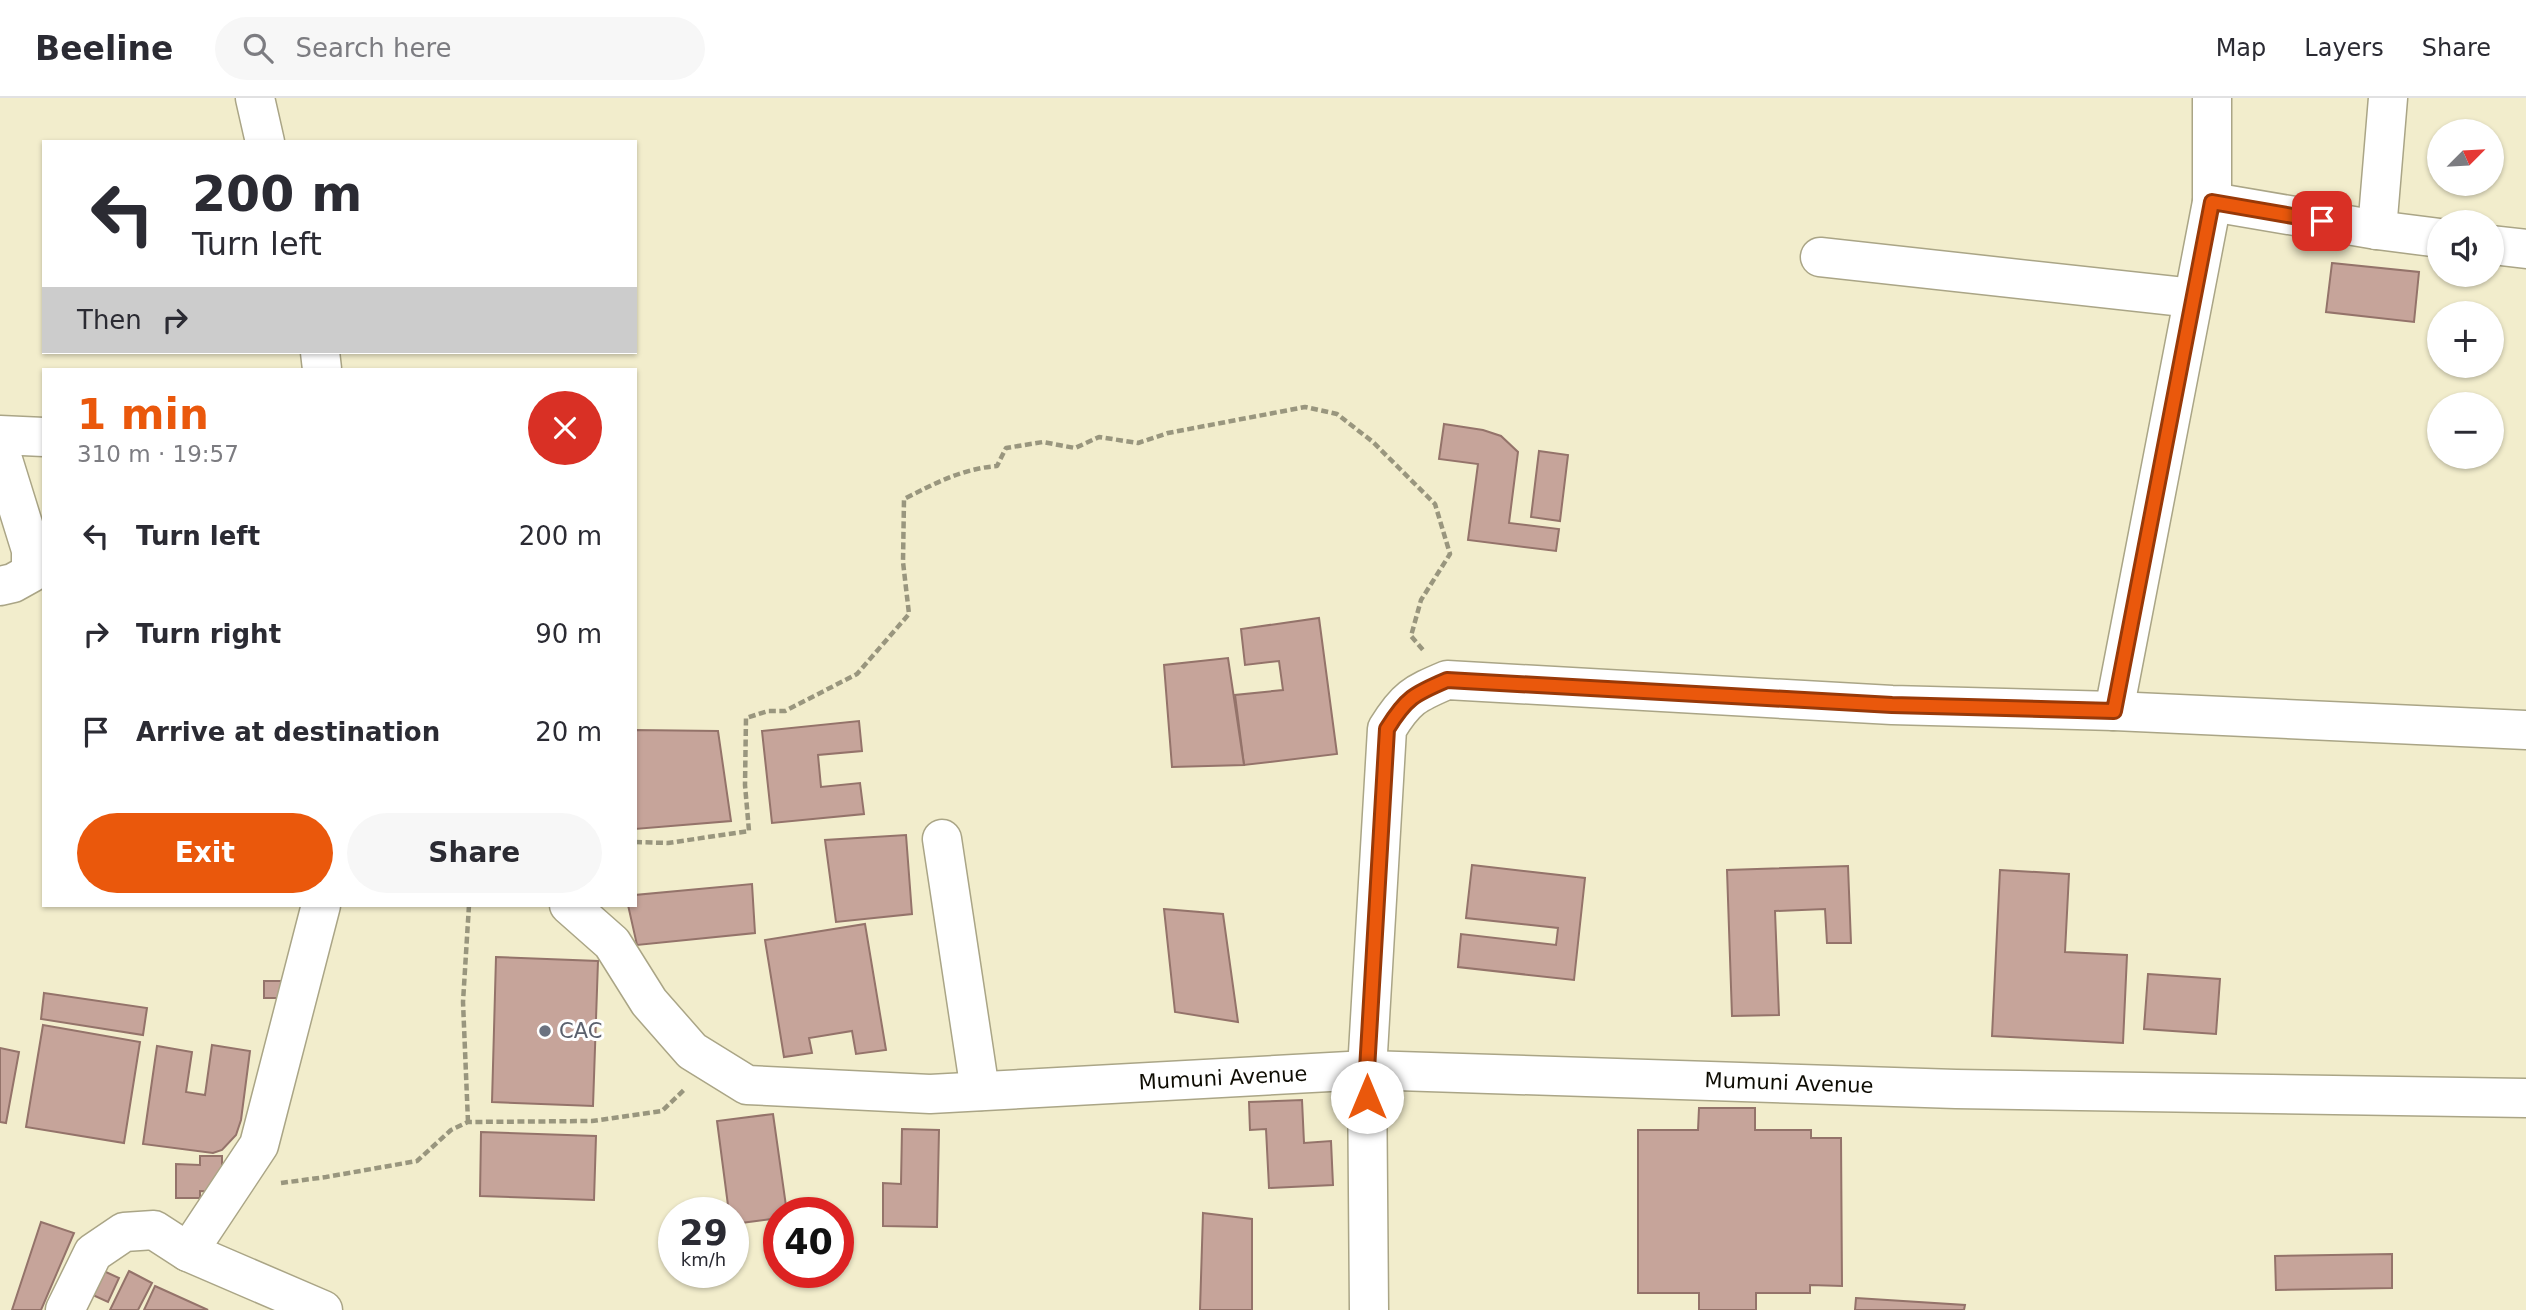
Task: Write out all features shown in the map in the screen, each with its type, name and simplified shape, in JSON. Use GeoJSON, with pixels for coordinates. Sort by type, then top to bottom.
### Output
{"type":"FeatureCollection","features":[{"type":"Feature","properties":{"kind":"street"},"geometry":{"type":"LineString","coordinates":[[255,98],[265,140]]}},
{"type":"Feature","properties":{"kind":"street"},"geometry":{"type":"LineString","coordinates":[[2114,711],[2212,202],[2211,98]]}},
{"type":"Feature","properties":{"kind":"street"},"geometry":{"type":"LineString","coordinates":[[2377,230],[2388,98]]}},
{"type":"Feature","properties":{"kind":"street"},"geometry":{"type":"LineString","coordinates":[[2212,202],[2427,236]]}},
{"type":"Feature","properties":{"kind":"street"},"geometry":{"type":"LineString","coordinates":[[2504,246],[2526,249]]}},
{"type":"Feature","properties":{"kind":"street"},"geometry":{"type":"LineString","coordinates":[[1820,257],[2193,298]]}},
{"type":"Feature","properties":{"kind":"street"},"geometry":{"type":"LineString","coordinates":[[0,435],[42,437]]}},
{"type":"Feature","properties":{"kind":"street"},"geometry":{"type":"LineString","coordinates":[[0,450],[31,550],[31,573],[13,583],[0,586]]}},
{"type":"Feature","properties":{"kind":"street"},"geometry":{"type":"LineString","coordinates":[[1368,1310],[1367,1070],[1387,729],[1399,708],[1415,693],[1447,680],[1892,705],[2114,711],[2526,730]]}},
{"type":"Feature","properties":{"kind":"street"},"geometry":{"type":"LineString","coordinates":[[942,839],[980,1091]]}},
{"type":"Feature","properties":{"kind":"street"},"geometry":{"type":"LineString","coordinates":[[188,1252],[259,1144],[320,907]]}},
{"type":"Feature","properties":{"kind":"street","name":"Mumuni Avenue"},"geometry":{"type":"LineString","coordinates":[[571,907],[612,943],[649,1002],[692,1051],[747,1085],[930,1094],[1367,1070],[1956,1089],[2526,1098]]}},
{"type":"Feature","properties":{"kind":"street"},"geometry":{"type":"LineString","coordinates":[[65,1310],[93,1253],[124,1232],[154,1230],[188,1252],[323,1310]]}},
{"type":"Feature","properties":{"kind":"path"},"geometry":{"type":"LineString","coordinates":[[637,842],[668,842],[749,831],[745,785],[746,718],[768,711],[785,711],[857,674],[909,614],[903,562],[904,499],[971,468],[997,466],[1006,448],[1043,443],[1075,448],[1099,437],[1138,443],[1178,430],[1305,407],[1337,414],[1383,451],[1435,504],[1450,554],[1421,600],[1412,636],[1447,680]]}},
{"type":"Feature","properties":{"kind":"path"},"geometry":{"type":"LineString","coordinates":[[468,1122],[463,1002],[469,907]]}},
{"type":"Feature","properties":{"kind":"path"},"geometry":{"type":"LineString","coordinates":[[248,1161],[282,1183],[417,1161],[450,1129],[468,1122],[592,1121],[662,1111],[694,1081],[707,1060]]}},
{"type":"Feature","properties":{"kind":"building"},"geometry":{"type":"Polygon","coordinates":[[[2332,263],[2419,272],[2414,322],[2326,312],[2332,263]]]}},
{"type":"Feature","properties":{"kind":"building"},"geometry":{"type":"Polygon","coordinates":[[[1444,424],[1483,430],[1501,436],[1518,452],[1509,523],[1559,529],[1556,551],[1468,540],[1478,464],[1439,459],[1444,424]]]}},
{"type":"Feature","properties":{"kind":"building"},"geometry":{"type":"Polygon","coordinates":[[[1539,451],[1568,455],[1560,521],[1531,517],[1539,451]]]}},
{"type":"Feature","properties":{"kind":"building"},"geometry":{"type":"Polygon","coordinates":[[[1319,618],[1337,754],[1244,765],[1235,695],[1283,690],[1279,661],[1245,665],[1241,629],[1319,618]]]}},
{"type":"Feature","properties":{"kind":"building"},"geometry":{"type":"Polygon","coordinates":[[[1228,658],[1244,765],[1172,767],[1164,665],[1228,658]]]}},
{"type":"Feature","properties":{"kind":"building"},"geometry":{"type":"Polygon","coordinates":[[[859,721],[862,751],[818,755],[821,787],[860,783],[864,814],[772,823],[762,731],[859,721]]]}},
{"type":"Feature","properties":{"kind":"building"},"geometry":{"type":"Polygon","coordinates":[[[637,730],[718,731],[731,821],[637,829],[637,730]]]}},
{"type":"Feature","properties":{"kind":"building"},"geometry":{"type":"Polygon","coordinates":[[[906,835],[912,914],[836,922],[825,840],[906,835]]]}},
{"type":"Feature","properties":{"kind":"building"},"geometry":{"type":"Polygon","coordinates":[[[1472,865],[1585,878],[1574,980],[1458,967],[1461,934],[1556,945],[1558,928],[1466,918],[1472,865]]]}},
{"type":"Feature","properties":{"kind":"building"},"geometry":{"type":"Polygon","coordinates":[[[1848,866],[1851,943],[1827,943],[1825,909],[1775,911],[1779,1015],[1732,1016],[1727,870],[1848,866]]]}},
{"type":"Feature","properties":{"kind":"building"},"geometry":{"type":"Polygon","coordinates":[[[2000,870],[2069,874],[2065,952],[2127,955],[2123,1043],[1992,1036],[2000,870]]]}},
{"type":"Feature","properties":{"kind":"building"},"geometry":{"type":"Polygon","coordinates":[[[752,884],[755,933],[637,945],[628,907],[637,907],[637,895],[752,884]]]}},
{"type":"Feature","properties":{"kind":"building"},"geometry":{"type":"Polygon","coordinates":[[[1164,909],[1223,914],[1238,1022],[1175,1012],[1164,909]]]}},
{"type":"Feature","properties":{"kind":"building"},"geometry":{"type":"Polygon","coordinates":[[[865,924],[886,1050],[856,1054],[852,1031],[809,1038],[812,1053],[784,1057],[765,940],[865,924]]]}},
{"type":"Feature","properties":{"kind":"building","name":"CAC"},"geometry":{"type":"Polygon","coordinates":[[[496,957],[598,961],[593,1106],[492,1102],[496,957]]]}},
{"type":"Feature","properties":{"kind":"building"},"geometry":{"type":"Polygon","coordinates":[[[2148,974],[2220,979],[2216,1034],[2144,1029],[2148,974]]]}},
{"type":"Feature","properties":{"kind":"building"},"geometry":{"type":"Polygon","coordinates":[[[264,981],[290,981],[290,998],[264,998],[264,981]]]}},
{"type":"Feature","properties":{"kind":"building"},"geometry":{"type":"Polygon","coordinates":[[[44,993],[147,1008],[143,1035],[41,1019],[44,993]]]}},
{"type":"Feature","properties":{"kind":"building"},"geometry":{"type":"Polygon","coordinates":[[[43,1025],[140,1042],[124,1143],[26,1127],[43,1025]]]}},
{"type":"Feature","properties":{"kind":"building"},"geometry":{"type":"Polygon","coordinates":[[[212,1045],[250,1051],[241,1120],[236,1135],[222,1150],[213,1153],[143,1144],[157,1046],[192,1052],[186,1092],[205,1095],[212,1045]]]}},
{"type":"Feature","properties":{"kind":"building"},"geometry":{"type":"Polygon","coordinates":[[[0,1048],[19,1052],[6,1123],[0,1122],[0,1048]]]}},
{"type":"Feature","properties":{"kind":"building"},"geometry":{"type":"Polygon","coordinates":[[[1302,1100],[1304,1143],[1331,1141],[1333,1185],[1269,1188],[1266,1129],[1250,1130],[1249,1102],[1302,1100]]]}},
{"type":"Feature","properties":{"kind":"building"},"geometry":{"type":"Polygon","coordinates":[[[1699,1108],[1755,1108],[1755,1130],[1811,1130],[1811,1138],[1841,1138],[1842,1286],[1810,1285],[1810,1293],[1756,1293],[1756,1310],[1699,1310],[1699,1293],[1638,1293],[1638,1130],[1698,1130],[1699,1108]]]}},
{"type":"Feature","properties":{"kind":"building"},"geometry":{"type":"Polygon","coordinates":[[[773,1114],[785,1197],[763,1197],[763,1220],[749,1222],[749,1197],[727,1197],[717,1121],[773,1114]]]}},
{"type":"Feature","properties":{"kind":"building"},"geometry":{"type":"Polygon","coordinates":[[[902,1129],[939,1130],[937,1227],[883,1226],[883,1183],[901,1184],[902,1129]]]}},
{"type":"Feature","properties":{"kind":"building"},"geometry":{"type":"Polygon","coordinates":[[[481,1132],[596,1136],[594,1200],[480,1196],[481,1132]]]}},
{"type":"Feature","properties":{"kind":"building"},"geometry":{"type":"Polygon","coordinates":[[[200,1156],[222,1156],[222,1192],[200,1191],[200,1198],[176,1198],[176,1164],[200,1165],[200,1156]]]}},
{"type":"Feature","properties":{"kind":"building"},"geometry":{"type":"Polygon","coordinates":[[[1203,1213],[1252,1219],[1252,1310],[1200,1310],[1203,1213]]]}},
{"type":"Feature","properties":{"kind":"building"},"geometry":{"type":"Polygon","coordinates":[[[41,1222],[74,1233],[41,1310],[12,1310],[41,1222]]]}},
{"type":"Feature","properties":{"kind":"building"},"geometry":{"type":"Polygon","coordinates":[[[2392,1254],[2392,1288],[2276,1290],[2275,1256],[2392,1254]]]}},
{"type":"Feature","properties":{"kind":"building"},"geometry":{"type":"Polygon","coordinates":[[[95,1267],[119,1278],[108,1302],[84,1291],[95,1267]]]}},
{"type":"Feature","properties":{"kind":"building"},"geometry":{"type":"Polygon","coordinates":[[[129,1271],[152,1283],[138,1310],[110,1310],[129,1271]]]}},
{"type":"Feature","properties":{"kind":"building"},"geometry":{"type":"Polygon","coordinates":[[[155,1286],[208,1310],[144,1310],[155,1286]]]}},
{"type":"Feature","properties":{"kind":"building"},"geometry":{"type":"Polygon","coordinates":[[[1856,1298],[1965,1305],[1964,1310],[1855,1310],[1856,1298]]]}},
{"type":"Feature","properties":{"kind":"place","name":"CAC"},"geometry":{"type":"Point","coordinates":[545,1031]}},
{"type":"Feature","properties":{"kind":"route"},"geometry":{"type":"LineString","coordinates":[[1367,1097],[1387,729],[1399,708],[1415,693],[1447,680],[1892,705],[2114,711],[2212,202],[2322,221]]}}]}
